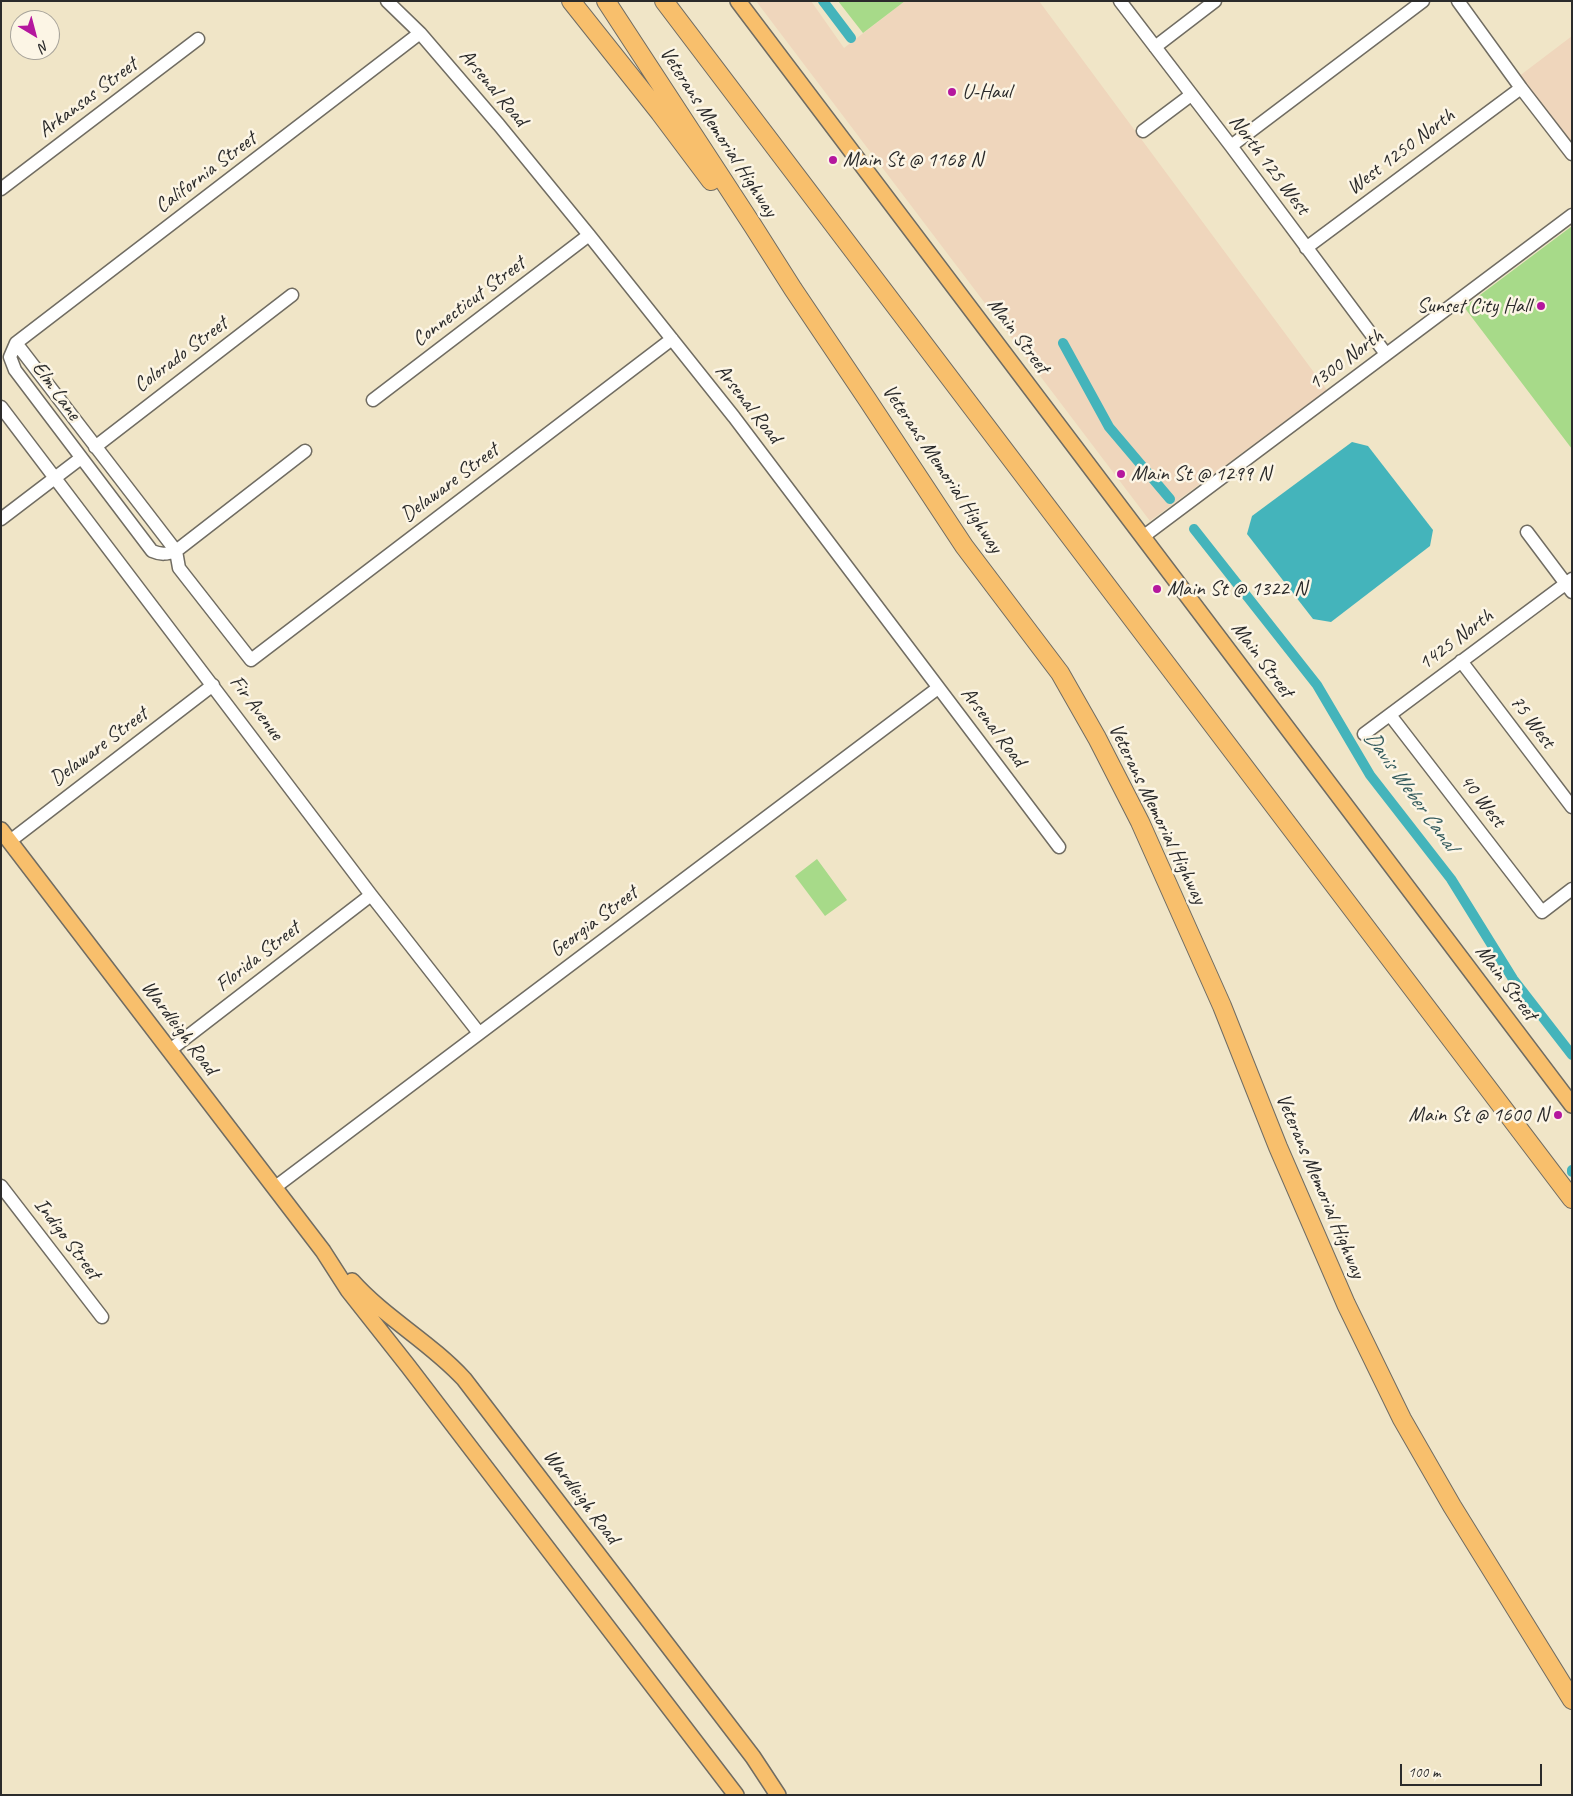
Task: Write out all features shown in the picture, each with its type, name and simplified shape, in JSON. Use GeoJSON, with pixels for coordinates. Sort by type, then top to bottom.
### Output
{"type":"FeatureCollection","features":[{"type":"Feature","properties":{"kind":"highway"},"geometry":{"type":"LineString","coordinates":[[571,1],[660,114],[793,289]]}},
{"type":"Feature","properties":{"kind":"highway","name":"Veterans Memorial Highway"},"geometry":{"type":"LineString","coordinates":[[606,1],[793,289],[964,546],[1060,673],[1097,738],[1140,822],[1218,998],[1278,1147],[1346,1304],[1402,1419],[1499,1585],[1570,1697]]}},
{"type":"Feature","properties":{"kind":"highway","name":"Veterans Memorial Highway"},"geometry":{"type":"LineString","coordinates":[[664,1],[1572,1199]]}},
{"type":"Feature","properties":{"kind":"main road","name":"Main Street"},"geometry":{"type":"LineString","coordinates":[[738,1],[1572,1105]]}},
{"type":"Feature","properties":{"kind":"main road","name":"Wardleigh Road"},"geometry":{"type":"LineString","coordinates":[[5,835],[323,1251],[361,1308],[736,1795]]}},
{"type":"Feature","properties":{"kind":"main road","name":"Wardleigh Road"},"geometry":{"type":"LineString","coordinates":[[323,1251],[377,1306],[440,1356],[464,1379],[753,1757],[778,1795]]}},
{"type":"Feature","properties":{"kind":"street","name":"Arsenal Road"},"geometry":{"type":"LineString","coordinates":[[387,1],[420,33],[499,124],[734,416],[1059,847]]}},
{"type":"Feature","properties":{"kind":"street","name":"North 125 West"},"geometry":{"type":"LineString","coordinates":[[1120,1],[1386,354]]}},
{"type":"Feature","properties":{"kind":"street"},"geometry":{"type":"LineString","coordinates":[[1156,47],[1215,1]]}},
{"type":"Feature","properties":{"kind":"street"},"geometry":{"type":"LineString","coordinates":[[1230,146],[1423,1]]}},
{"type":"Feature","properties":{"kind":"street"},"geometry":{"type":"LineString","coordinates":[[1458,1],[1572,154]]}},
{"type":"Feature","properties":{"kind":"street","name":"California Street"},"geometry":{"type":"LineString","coordinates":[[16,344],[420,33]]}},
{"type":"Feature","properties":{"kind":"street","name":"Arkansas Street"},"geometry":{"type":"LineString","coordinates":[[1,189],[198,39]]}},
{"type":"Feature","properties":{"kind":"street","name":"West 1250 North"},"geometry":{"type":"LineString","coordinates":[[1306,248],[1521,88]]}},
{"type":"Feature","properties":{"kind":"street"},"geometry":{"type":"LineString","coordinates":[[1143,131],[1191,95]]}},
{"type":"Feature","properties":{"kind":"street","name":"1300 North"},"geometry":{"type":"LineString","coordinates":[[1144,536],[1572,215]]}},
{"type":"Feature","properties":{"kind":"street","name":"Connecticut Street"},"geometry":{"type":"LineString","coordinates":[[373,400],[589,235]]}},
{"type":"Feature","properties":{"kind":"street","name":"Colorado Street"},"geometry":{"type":"LineString","coordinates":[[95,447],[292,295]]}},
{"type":"Feature","properties":{"kind":"street","name":"Delaware Street"},"geometry":{"type":"LineString","coordinates":[[252,660],[672,339]]}},
{"type":"Feature","properties":{"kind":"street","name":"Elm Lane"},"geometry":{"type":"LineString","coordinates":[[176,551],[166,554],[152,551],[15,370],[10,357],[16,344],[176,551],[179,568],[252,660]]}},
{"type":"Feature","properties":{"kind":"street","name":"Fir Avenue"},"geometry":{"type":"LineString","coordinates":[[1,407],[214,685],[371,895],[479,1033]]}},
{"type":"Feature","properties":{"kind":"street"},"geometry":{"type":"LineString","coordinates":[[176,551],[305,451]]}},
{"type":"Feature","properties":{"kind":"street"},"geometry":{"type":"LineString","coordinates":[[1,519],[81,458]]}},
{"type":"Feature","properties":{"kind":"street"},"geometry":{"type":"LineString","coordinates":[[1527,532],[1570,585]]}},
{"type":"Feature","properties":{"kind":"street","name":"1425 North"},"geometry":{"type":"LineString","coordinates":[[1364,734],[1461,661],[1570,585]]}},
{"type":"Feature","properties":{"kind":"street","name":"75 West"},"geometry":{"type":"LineString","coordinates":[[1461,661],[1572,808]]}},
{"type":"Feature","properties":{"kind":"street","name":"Delaware Street"},"geometry":{"type":"LineString","coordinates":[[5,835],[214,685]]}},
{"type":"Feature","properties":{"kind":"street","name":"Georgia Street"},"geometry":{"type":"LineString","coordinates":[[274,1188],[938,688]]}},
{"type":"Feature","properties":{"kind":"street","name":"40 West"},"geometry":{"type":"LineString","coordinates":[[1390,714],[1542,912],[1572,889]]}},
{"type":"Feature","properties":{"kind":"street","name":"Florida Street"},"geometry":{"type":"LineString","coordinates":[[170,1050],[371,895]]}},
{"type":"Feature","properties":{"kind":"street","name":"Indigo Street"},"geometry":{"type":"LineString","coordinates":[[1,1186],[102,1317]]}},
{"type":"Feature","properties":{"kind":"shaded area"},"geometry":{"type":"Polygon","coordinates":[[[756,1],[811,1],[844,48],[905,1],[1039,1],[1327,390],[1150,521],[756,1]]]}},
{"type":"Feature","properties":{"kind":"shaded area"},"geometry":{"type":"Polygon","coordinates":[[[1572,36],[1572,152],[1518,77],[1572,36]]]}},
{"type":"Feature","properties":{"kind":"green space"},"geometry":{"type":"Polygon","coordinates":[[[838,1],[905,1],[863,33],[838,1]]]}},
{"type":"Feature","properties":{"kind":"green space"},"geometry":{"type":"Polygon","coordinates":[[[1572,226],[1572,449],[1464,307],[1572,226]]]}},
{"type":"Feature","properties":{"kind":"green space"},"geometry":{"type":"Polygon","coordinates":[[[817,859],[847,900],[825,916],[795,876],[817,859]]]}},
{"type":"Feature","properties":{"kind":"water"},"geometry":{"type":"Polygon","coordinates":[[[1352,442],[1368,446],[1433,530],[1430,546],[1331,622],[1313,619],[1247,534],[1252,516],[1352,442]]]}},
{"type":"Feature","properties":{"kind":"waterway","name":"Davis Weber Canal"},"geometry":{"type":"LineString","coordinates":[[823,1],[851,38]]}},
{"type":"Feature","properties":{"kind":"waterway","name":"Davis Weber Canal"},"geometry":{"type":"LineString","coordinates":[[1063,343],[1109,427],[1170,499]]}},
{"type":"Feature","properties":{"kind":"waterway","name":"Davis Weber Canal"},"geometry":{"type":"LineString","coordinates":[[1194,529],[1317,685],[1370,775],[1451,879],[1513,979],[1572,1055]]}},
{"type":"Feature","properties":{"kind":"place","name":"U-Haul"},"geometry":{"type":"Point","coordinates":[952,92]}},
{"type":"Feature","properties":{"kind":"place","name":"Main St @ 1168 N"},"geometry":{"type":"Point","coordinates":[833,160]}},
{"type":"Feature","properties":{"kind":"place","name":"Sunset City Hall"},"geometry":{"type":"Point","coordinates":[1541,306]}},
{"type":"Feature","properties":{"kind":"place","name":"Main St @ 1299 N"},"geometry":{"type":"Point","coordinates":[1121,474]}},
{"type":"Feature","properties":{"kind":"place","name":"Main St @ 1322 N"},"geometry":{"type":"Point","coordinates":[1157,589]}},
{"type":"Feature","properties":{"kind":"place","name":"Main St @ 1600 N"},"geometry":{"type":"Point","coordinates":[1558,1115]}}]}
